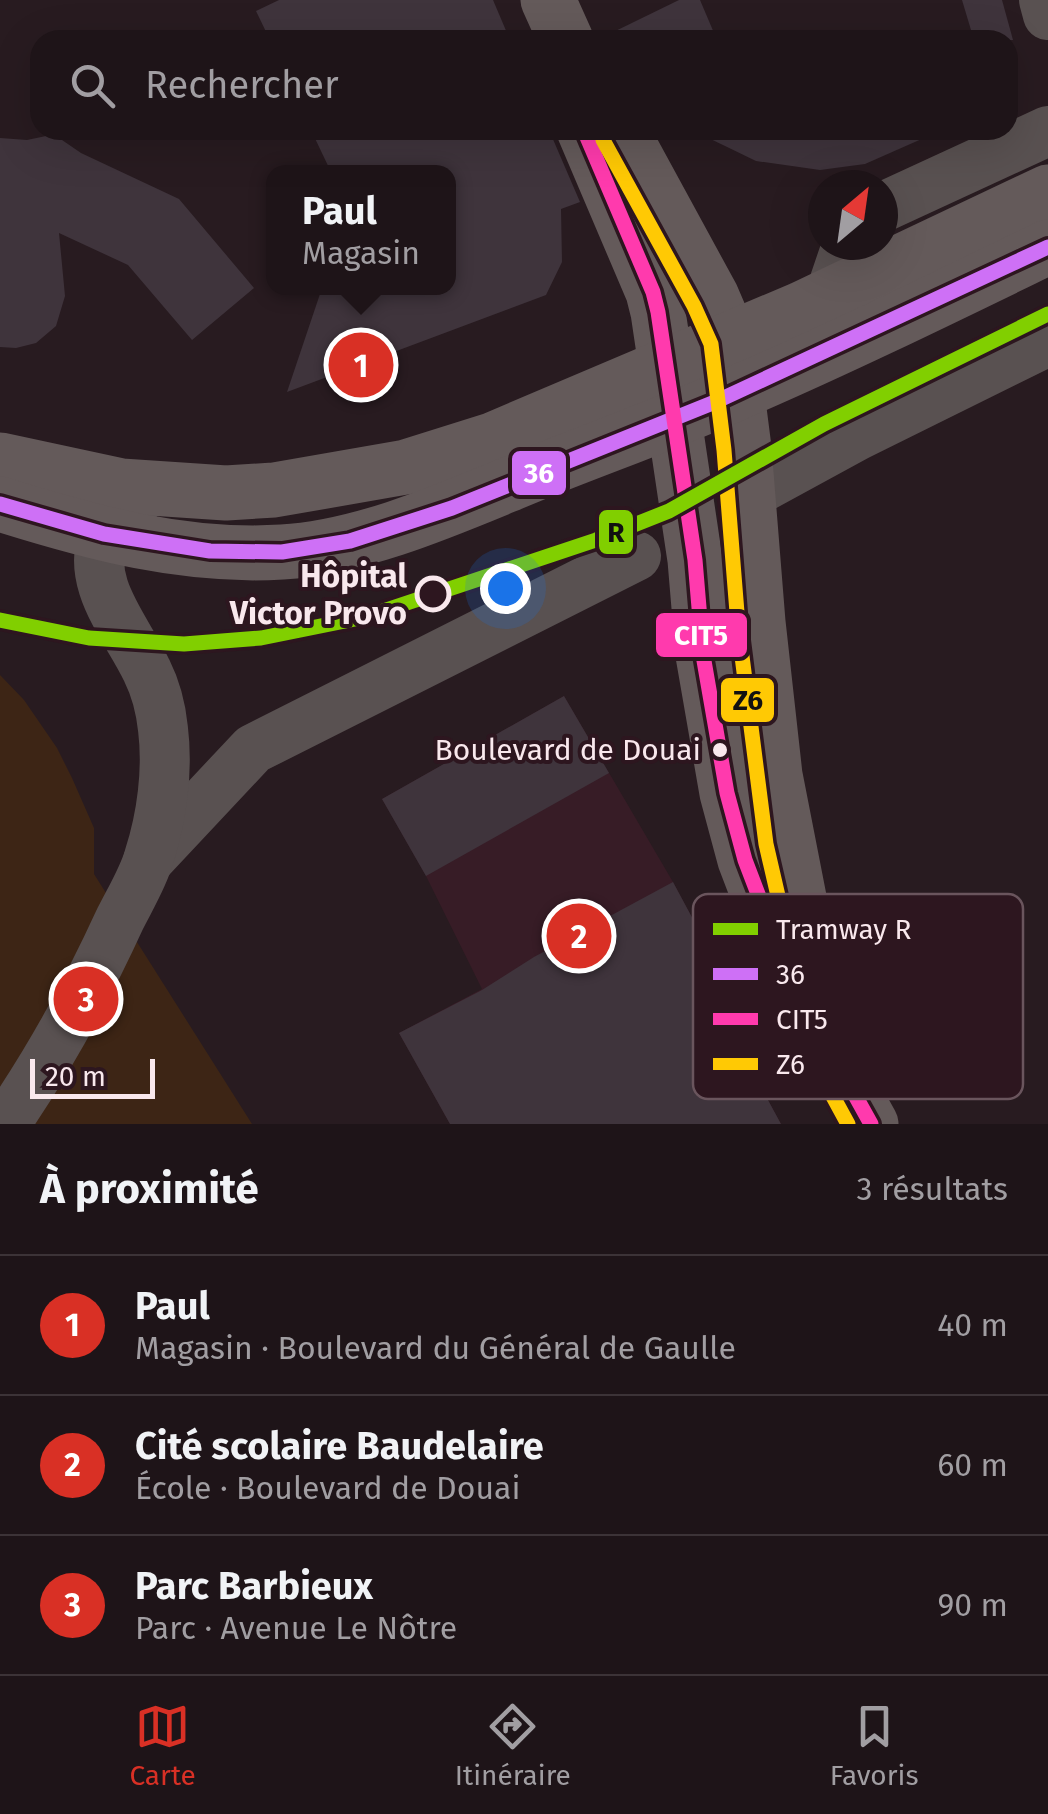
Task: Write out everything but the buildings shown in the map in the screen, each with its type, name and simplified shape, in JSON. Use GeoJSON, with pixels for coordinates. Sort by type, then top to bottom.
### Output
{"type":"FeatureCollection","features":[{"type":"Feature","properties":{"kind":"main road"},"geometry":{"type":"LineString","coordinates":[[588,140],[653,292],[695,560],[703,655],[727,792],[757,894]]}},
{"type":"Feature","properties":{"kind":"main road"},"geometry":{"type":"LineString","coordinates":[[626,140],[712,297],[730,338],[775,774],[796,894]]}},
{"type":"Feature","properties":{"kind":"main road"},"geometry":{"type":"LineString","coordinates":[[0,504],[112,510],[180,492],[274,490],[372,474],[452,455],[730,338],[839,270],[1048,192]]}},
{"type":"Feature","properties":{"kind":"main road"},"geometry":{"type":"LineString","coordinates":[[0,460],[198,551],[255,553],[322,547],[368,536],[674,420],[1048,248]]}},
{"type":"Feature","properties":{"kind":"main road"},"geometry":{"type":"LineString","coordinates":[[857,1099],[871,1124]]}},
{"type":"Feature","properties":{"kind":"street"},"geometry":{"type":"LineString","coordinates":[[1044,0],[1048,15]]}},
{"type":"Feature","properties":{"kind":"street"},"geometry":{"type":"LineString","coordinates":[[898,200],[1048,130]]}},
{"type":"Feature","properties":{"kind":"street"},"geometry":{"type":"LineString","coordinates":[[748,494],[1048,341]]}},
{"type":"Feature","properties":{"kind":"street"},"geometry":{"type":"LineString","coordinates":[[5,1124],[90,985],[148,861],[158,826],[165,751],[161,711],[148,673],[117,620],[102,584],[99,555],[112,510]]}},
{"type":"Feature","properties":{"kind":"street"},"geometry":{"type":"LineString","coordinates":[[148,861],[254,749],[636,556]]}},
{"type":"Feature","properties":{"kind":"shaded area"},"geometry":{"type":"Polygon","coordinates":[[[0,675],[24,700],[72,778],[94,828],[94,874],[252,1124],[0,1124],[0,675]]]}},
{"type":"Feature","properties":{"kind":"shaded area"},"geometry":{"type":"Polygon","coordinates":[[[564,696],[693,919],[693,1099],[767,1099],[781,1124],[450,1124],[399,1033],[482,989],[426,876],[382,799],[564,696]]]}},
{"type":"Feature","properties":{"kind":"tram line","name":"R"},"geometry":{"type":"LineString","coordinates":[[0,620],[89,638],[184,644],[261,638],[365,617],[596,540],[669,511],[824,424],[1048,314]]}},
{"type":"Feature","properties":{"kind":"transit line","name":"CIT5"},"geometry":{"type":"LineString","coordinates":[[588,140],[658,312],[695,560],[703,655],[727,793],[758,894]]}},
{"type":"Feature","properties":{"kind":"transit line","name":"Z6"},"geometry":{"type":"LineString","coordinates":[[603,140],[711,344],[738,625],[766,844],[778,894]]}},
{"type":"Feature","properties":{"kind":"transit line","name":"36"},"geometry":{"type":"LineString","coordinates":[[0,504],[104,534],[210,551],[282,552],[350,541],[452,508],[715,402],[1048,247]]}},
{"type":"Feature","properties":{"kind":"transit line","name":"Z6"},"geometry":{"type":"LineString","coordinates":[[834,1099],[848,1124]]}},
{"type":"Feature","properties":{"kind":"transit line","name":"CIT5"},"geometry":{"type":"LineString","coordinates":[[857,1099],[871,1124]]}},
{"type":"Feature","properties":{"kind":"place","name":"Paul"},"geometry":{"type":"Point","coordinates":[361,365]}},
{"type":"Feature","properties":{"kind":"place","name":"Hôpital Victor Provo"},"geometry":{"type":"Point","coordinates":[433,594]}},
{"type":"Feature","properties":{"kind":"place","name":"Boulevard de Douai"},"geometry":{"type":"Point","coordinates":[720,750]}},
{"type":"Feature","properties":{"kind":"place","name":"Cité scolaire Baudelaire"},"geometry":{"type":"Point","coordinates":[579,936]}},
{"type":"Feature","properties":{"kind":"place","name":"Parc Barbieux"},"geometry":{"type":"Point","coordinates":[86,999]}}]}
